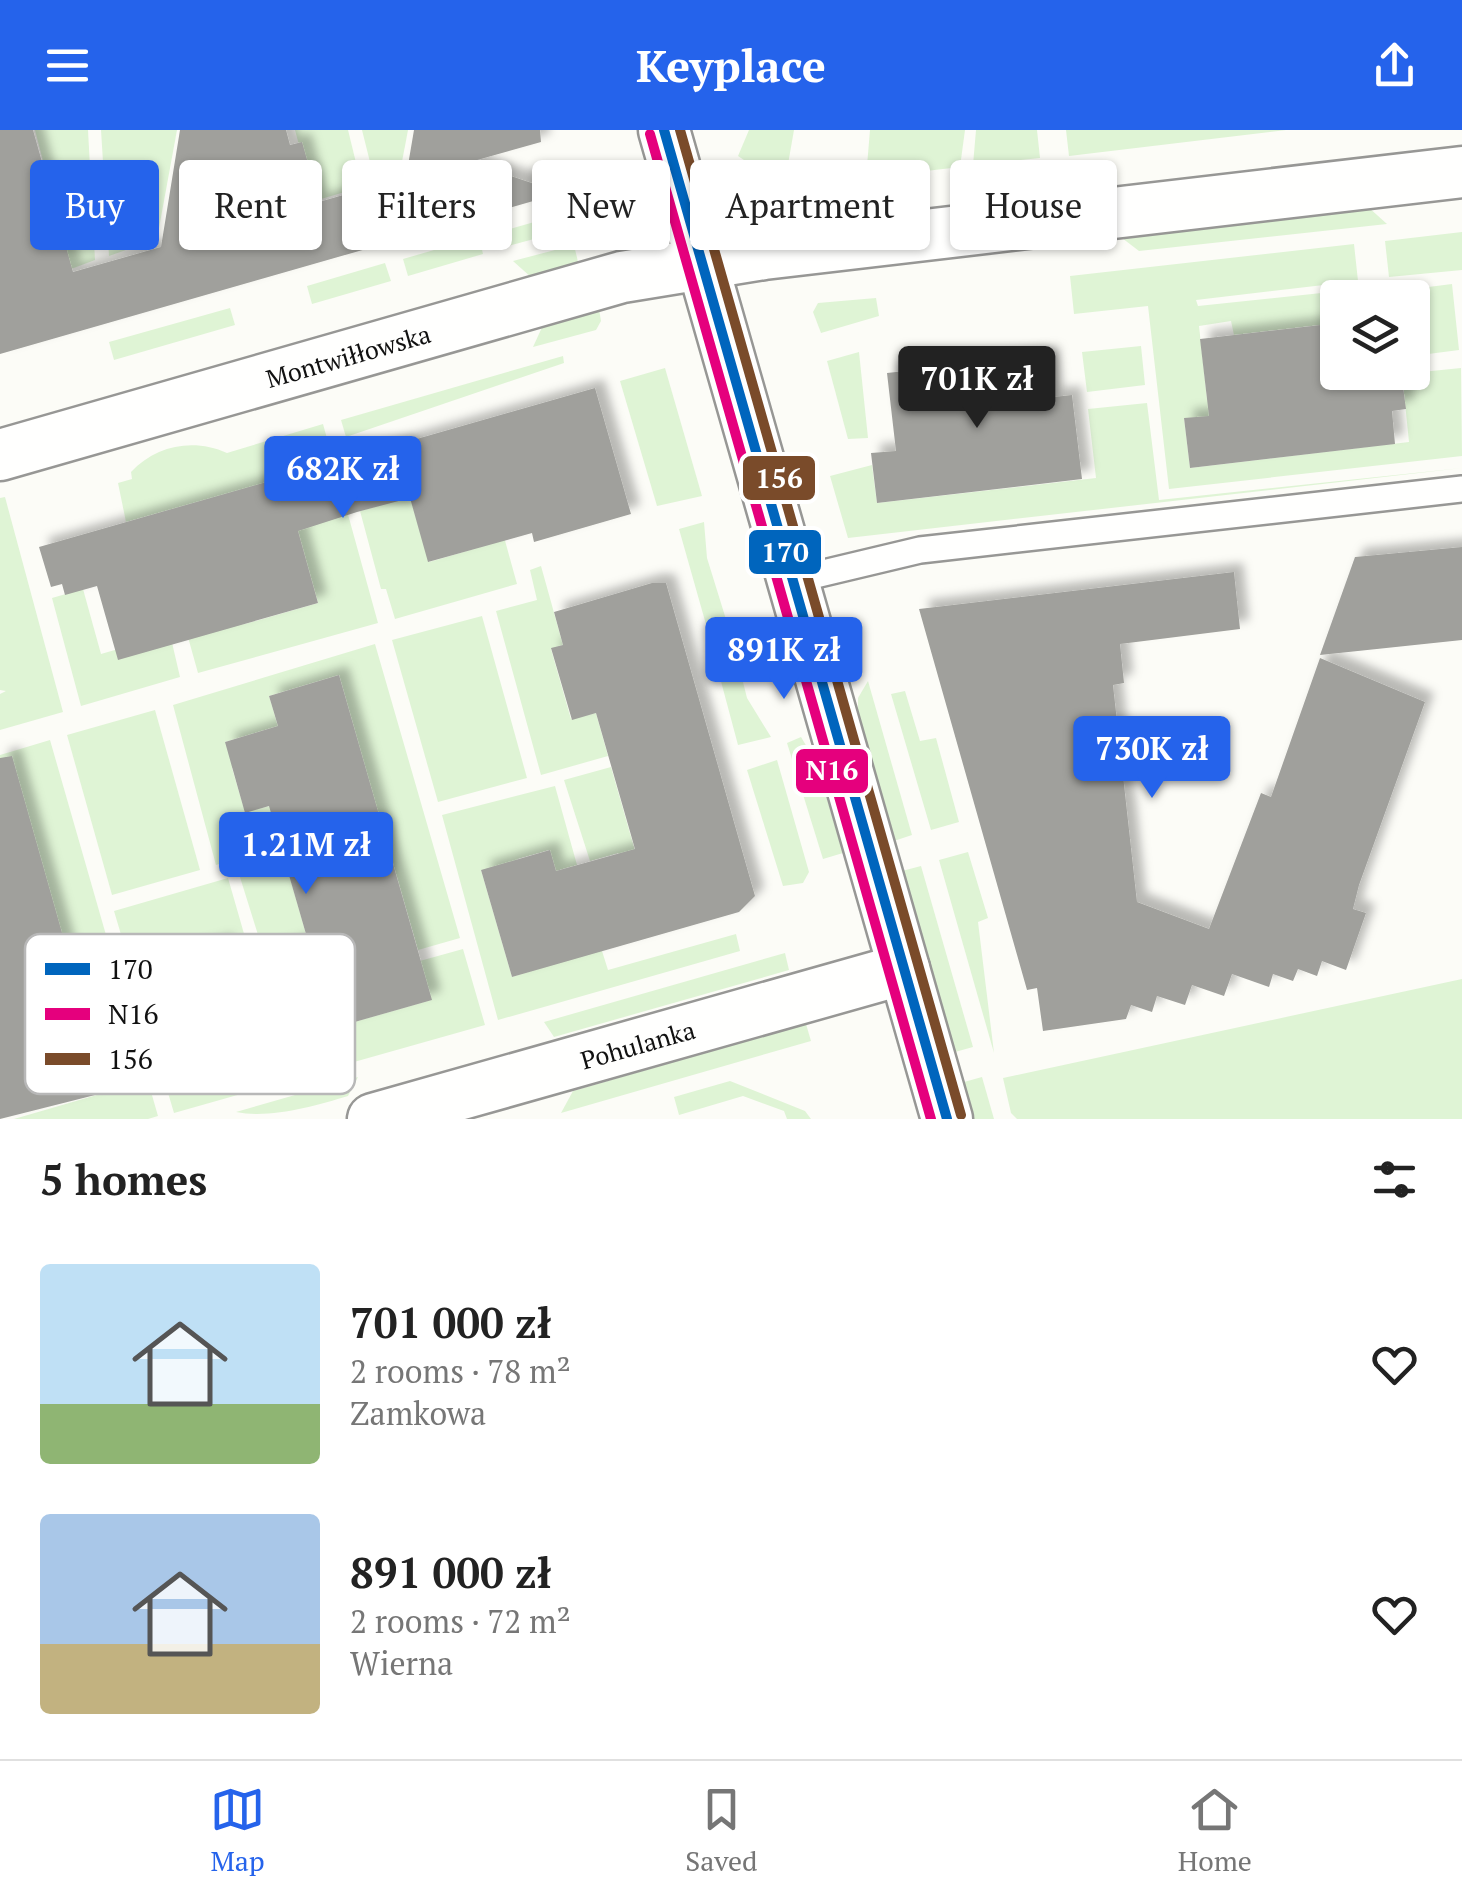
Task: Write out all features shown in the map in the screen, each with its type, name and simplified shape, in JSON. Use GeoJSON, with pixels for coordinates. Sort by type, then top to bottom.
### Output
{"type":"FeatureCollection","features":[{"type":"Feature","properties":{"kind":"street"},"geometry":{"type":"LineString","coordinates":[[664,130],[946,1119]]}},
{"type":"Feature","properties":{"kind":"street","name":"Montwiłłowska"},"geometry":{"type":"LineString","coordinates":[[0,455],[622,277],[699,263],[1462,172]]}},
{"type":"Feature","properties":{"kind":"street","name":"Pohulanka"},"geometry":{"type":"LineString","coordinates":[[374,1119],[904,969]]}},
{"type":"Feature","properties":{"kind":"lane"},"geometry":{"type":"LineString","coordinates":[[790,581],[920,550],[1462,489]]}},
{"type":"Feature","properties":{"kind":"green space"},"geometry":{"type":"Polygon","coordinates":[[[35,130],[88,130],[90,160],[43,160],[35,130]]]}},
{"type":"Feature","properties":{"kind":"green space"},"geometry":{"type":"Polygon","coordinates":[[[101,130],[177,130],[159,228],[159,160],[103,160],[101,130]]]}},
{"type":"Feature","properties":{"kind":"green space"},"geometry":{"type":"Polygon","coordinates":[[[295,130],[348,130],[355,160],[342,160],[342,193],[322,199],[322,160],[303,160],[295,130]]]}},
{"type":"Feature","properties":{"kind":"green space"},"geometry":{"type":"Polygon","coordinates":[[[362,130],[408,130],[402,160],[370,160],[362,130]]]}},
{"type":"Feature","properties":{"kind":"green space"},"geometry":{"type":"Polygon","coordinates":[[[749,130],[794,130],[789,160],[744,160],[738,156],[749,130]]]}},
{"type":"Feature","properties":{"kind":"green space"},"geometry":{"type":"Polygon","coordinates":[[[870,130],[965,130],[961,160],[950,160],[950,168],[930,171],[930,160],[868,160],[870,130]]]}},
{"type":"Feature","properties":{"kind":"green space"},"geometry":{"type":"Polygon","coordinates":[[[976,130],[1037,130],[1040,158],[973,160],[976,130]]]}},
{"type":"Feature","properties":{"kind":"green space"},"geometry":{"type":"Polygon","coordinates":[[[1066,130],[1286,130],[1069,156],[1066,130]]]}},
{"type":"Feature","properties":{"kind":"green space"},"geometry":{"type":"Polygon","coordinates":[[[1367,206],[1387,224],[1139,251],[1122,238],[1367,206]]]}},
{"type":"Feature","properties":{"kind":"green space"},"geometry":{"type":"Polygon","coordinates":[[[532,223],[532,240],[512,245],[512,228],[532,223]]]}},
{"type":"Feature","properties":{"kind":"green space"},"geometry":{"type":"Polygon","coordinates":[[[1462,232],[1462,270],[1389,277],[1385,241],[1462,232]]]}},
{"type":"Feature","properties":{"kind":"green space"},"geometry":{"type":"Polygon","coordinates":[[[1354,244],[1358,280],[1320,280],[1320,285],[1196,300],[1198,306],[1320,293],[1320,325],[1234,335],[1231,321],[1199,326],[1207,399],[1218,426],[1184,418],[1190,468],[1409,442],[1404,390],[1430,390],[1430,371],[1461,368],[1462,456],[1169,489],[1148,306],[1074,314],[1070,276],[1354,244]]]}},
{"type":"Feature","properties":{"kind":"green space"},"geometry":{"type":"Polygon","coordinates":[[[66,250],[94,250],[95,260],[71,269],[66,250]]]}},
{"type":"Feature","properties":{"kind":"green space"},"geometry":{"type":"Polygon","coordinates":[[[434,250],[482,250],[483,254],[408,276],[403,259],[434,250]]]}},
{"type":"Feature","properties":{"kind":"green space"},"geometry":{"type":"Polygon","coordinates":[[[555,250],[575,250],[579,266],[532,278],[513,261],[555,250]]]}},
{"type":"Feature","properties":{"kind":"green space"},"geometry":{"type":"Polygon","coordinates":[[[385,263],[391,281],[312,304],[307,286],[385,263]]]}},
{"type":"Feature","properties":{"kind":"green space"},"geometry":{"type":"Polygon","coordinates":[[[1452,284],[1459,350],[1430,354],[1430,287],[1452,284]]]}},
{"type":"Feature","properties":{"kind":"green space"},"geometry":{"type":"Polygon","coordinates":[[[876,298],[879,316],[821,333],[813,312],[818,303],[876,298]]]}},
{"type":"Feature","properties":{"kind":"green space"},"geometry":{"type":"Polygon","coordinates":[[[230,308],[235,325],[114,360],[109,342],[230,308]]]}},
{"type":"Feature","properties":{"kind":"green space"},"geometry":{"type":"Polygon","coordinates":[[[599,309],[601,321],[596,330],[533,347],[544,323],[599,309]]]}},
{"type":"Feature","properties":{"kind":"green space"},"geometry":{"type":"Polygon","coordinates":[[[1141,346],[1145,385],[1087,392],[1082,352],[1141,346]]]}},
{"type":"Feature","properties":{"kind":"green space"},"geometry":{"type":"Polygon","coordinates":[[[859,352],[868,438],[848,439],[827,361],[859,352]]]}},
{"type":"Feature","properties":{"kind":"green space"},"geometry":{"type":"Polygon","coordinates":[[[563,356],[564,363],[346,437],[341,420],[563,356]]]}},
{"type":"Feature","properties":{"kind":"green space"},"geometry":{"type":"Polygon","coordinates":[[[665,368],[702,496],[657,506],[620,381],[665,368]]]}},
{"type":"Feature","properties":{"kind":"green space"},"geometry":{"type":"Polygon","coordinates":[[[1147,403],[1159,500],[1462,468],[848,538],[830,476],[872,465],[877,503],[1096,478],[1088,409],[1147,403]]]}},
{"type":"Feature","properties":{"kind":"green space"},"geometry":{"type":"Polygon","coordinates":[[[323,424],[378,623],[198,673],[186,630],[245,624],[318,603],[283,478],[126,522],[118,483],[132,479],[131,472],[164,450],[189,445],[227,453],[323,424]]]}},
{"type":"Feature","properties":{"kind":"green space"},"geometry":{"type":"Polygon","coordinates":[[[5,497],[63,712],[0,730],[0,694],[6,691],[0,690],[0,498],[5,497]]]}},
{"type":"Feature","properties":{"kind":"green space"},"geometry":{"type":"Polygon","coordinates":[[[410,497],[429,562],[491,544],[501,526],[517,584],[395,619],[386,589],[381,589],[360,511],[410,497]]]}},
{"type":"Feature","properties":{"kind":"green space"},"geometry":{"type":"Polygon","coordinates":[[[704,522],[707,558],[729,629],[709,635],[679,529],[704,522]]]}},
{"type":"Feature","properties":{"kind":"green space"},"geometry":{"type":"Polygon","coordinates":[[[541,566],[563,645],[551,649],[571,719],[596,713],[608,756],[541,775],[496,611],[537,600],[530,570],[541,566]]]}},
{"type":"Feature","properties":{"kind":"green space"},"geometry":{"type":"Polygon","coordinates":[[[83,589],[101,654],[170,634],[180,677],[81,706],[52,598],[83,589]]]}},
{"type":"Feature","properties":{"kind":"green space"},"geometry":{"type":"Polygon","coordinates":[[[482,616],[527,778],[438,802],[392,640],[482,616]]]}},
{"type":"Feature","properties":{"kind":"green space"},"geometry":{"type":"Polygon","coordinates":[[[375,644],[460,938],[418,950],[379,815],[360,792],[371,788],[339,675],[269,696],[278,726],[225,742],[244,764],[232,768],[245,812],[270,806],[280,844],[216,865],[173,705],[375,644]]]}},
{"type":"Feature","properties":{"kind":"green space"},"geometry":{"type":"Polygon","coordinates":[[[736,654],[747,698],[771,737],[738,745],[715,659],[736,654]]]}},
{"type":"Feature","properties":{"kind":"green space"},"geometry":{"type":"Polygon","coordinates":[[[868,681],[912,835],[894,841],[858,714],[858,698],[868,681]]]}},
{"type":"Feature","properties":{"kind":"green space"},"geometry":{"type":"Polygon","coordinates":[[[905,691],[920,741],[936,738],[959,822],[931,830],[891,694],[905,691]]]}},
{"type":"Feature","properties":{"kind":"green space"},"geometry":{"type":"Polygon","coordinates":[[[155,710],[200,870],[112,895],[67,735],[155,710]]]}},
{"type":"Feature","properties":{"kind":"green space"},"geometry":{"type":"Polygon","coordinates":[[[801,737],[816,762],[843,853],[823,859],[787,743],[801,737]]]}},
{"type":"Feature","properties":{"kind":"green space"},"geometry":{"type":"Polygon","coordinates":[[[50,740],[106,934],[57,934],[0,772],[0,755],[50,740]]]}},
{"type":"Feature","properties":{"kind":"green space"},"geometry":{"type":"Polygon","coordinates":[[[777,760],[809,872],[803,883],[783,886],[747,770],[777,760]]]}},
{"type":"Feature","properties":{"kind":"green space"},"geometry":{"type":"Polygon","coordinates":[[[611,767],[638,861],[622,866],[618,853],[590,861],[564,780],[611,767]]]}},
{"type":"Feature","properties":{"kind":"green space"},"geometry":{"type":"Polygon","coordinates":[[[555,786],[577,865],[556,871],[549,850],[517,859],[520,871],[481,870],[512,977],[597,951],[602,951],[608,970],[736,934],[740,951],[498,1020],[442,815],[555,786]]]}},
{"type":"Feature","properties":{"kind":"green space"},"geometry":{"type":"Polygon","coordinates":[[[968,852],[988,918],[978,922],[994,1053],[939,860],[968,852]]]}},
{"type":"Feature","properties":{"kind":"green space"},"geometry":{"type":"Polygon","coordinates":[[[285,860],[306,934],[258,934],[239,874],[285,860]]]}},
{"type":"Feature","properties":{"kind":"green space"},"geometry":{"type":"Polygon","coordinates":[[[921,866],[973,1047],[955,1052],[902,871],[921,866]]]}},
{"type":"Feature","properties":{"kind":"green space"},"geometry":{"type":"Polygon","coordinates":[[[228,878],[244,934],[121,934],[114,911],[228,878]]]}},
{"type":"Feature","properties":{"kind":"green space"},"geometry":{"type":"Polygon","coordinates":[[[463,949],[485,1025],[355,1062],[355,1022],[431,1000],[429,989],[409,964],[463,949]]]}},
{"type":"Feature","properties":{"kind":"green space"},"geometry":{"type":"Polygon","coordinates":[[[785,953],[789,970],[554,1037],[544,1022],[785,953]]]}},
{"type":"Feature","properties":{"kind":"green space"},"geometry":{"type":"Polygon","coordinates":[[[1462,979],[1462,1119],[1017,1119],[1011,1113],[1003,1078],[1462,979]]]}},
{"type":"Feature","properties":{"kind":"green space"},"geometry":{"type":"Polygon","coordinates":[[[806,1024],[811,1041],[561,1113],[573,1091],[806,1024]]]}},
{"type":"Feature","properties":{"kind":"green space"},"geometry":{"type":"Polygon","coordinates":[[[982,1077],[994,1119],[974,1119],[964,1082],[982,1077]]]}},
{"type":"Feature","properties":{"kind":"green space"},"geometry":{"type":"Polygon","coordinates":[[[730,1081],[805,1111],[811,1119],[787,1119],[784,1111],[743,1096],[679,1115],[674,1097],[730,1081]]]}},
{"type":"Feature","properties":{"kind":"green space"},"geometry":{"type":"Polygon","coordinates":[[[100,1094],[152,1094],[158,1116],[148,1119],[14,1119],[100,1094]]]}},
{"type":"Feature","properties":{"kind":"green space"},"geometry":{"type":"Polygon","coordinates":[[[168,1094],[241,1094],[174,1113],[168,1094]]]}},
{"type":"Feature","properties":{"kind":"green space"},"geometry":{"type":"Polygon","coordinates":[[[299,1094],[349,1094],[277,1113],[236,1112],[299,1094]]]}},
{"type":"Feature","properties":{"kind":"building"},"geometry":{"type":"Polygon","coordinates":[[[0,130],[33,130],[41,160],[30,160],[30,250],[67,250],[73,272],[159,250],[180,130],[286,130],[290,145],[302,142],[307,160],[179,160],[179,250],[322,250],[322,201],[342,195],[342,250],[362,250],[0,354],[0,130]]]}},
{"type":"Feature","properties":{"kind":"building"},"geometry":{"type":"Polygon","coordinates":[[[414,130],[540,130],[541,142],[477,160],[409,160],[414,130]]]}},
{"type":"Feature","properties":{"kind":"building"},"geometry":{"type":"Polygon","coordinates":[[[512,176],[532,183],[532,201],[512,207],[512,176]]]}},
{"type":"Feature","properties":{"kind":"building"},"geometry":{"type":"Polygon","coordinates":[[[1320,325],[1320,390],[1403,390],[1406,409],[1392,411],[1395,444],[1190,468],[1184,418],[1209,416],[1200,339],[1320,325]]]}},
{"type":"Feature","properties":{"kind":"building"},"geometry":{"type":"Polygon","coordinates":[[[1050,355],[1054,397],[1072,395],[1082,479],[877,503],[871,453],[896,451],[887,373],[1050,355]]]}},
{"type":"Feature","properties":{"kind":"building"},"geometry":{"type":"Polygon","coordinates":[[[595,388],[631,514],[534,542],[532,533],[428,562],[410,498],[357,512],[298,531],[318,603],[118,660],[97,586],[65,595],[62,584],[51,587],[39,547],[595,388]]]}},
{"type":"Feature","properties":{"kind":"building"},"geometry":{"type":"Polygon","coordinates":[[[1462,547],[1462,640],[1320,655],[1355,557],[1462,547]]]}},
{"type":"Feature","properties":{"kind":"building"},"geometry":{"type":"Polygon","coordinates":[[[1234,572],[1240,629],[1120,644],[1124,683],[1113,685],[1137,902],[1209,929],[1261,793],[1271,797],[1320,658],[1425,702],[1359,885],[1353,909],[1366,913],[1346,970],[1322,961],[1317,976],[1298,969],[1293,981],[1273,974],[1269,987],[1232,974],[1224,996],[1192,985],[1185,1005],[1157,996],[1152,1012],[1131,1005],[1126,1019],[1043,1031],[1037,988],[1027,990],[919,609],[1234,572]]]}},
{"type":"Feature","properties":{"kind":"building"},"geometry":{"type":"Polygon","coordinates":[[[652,583],[666,583],[755,896],[739,912],[512,977],[481,870],[550,850],[556,871],[635,849],[596,713],[572,720],[551,648],[563,645],[554,612],[652,583]]]}},
{"type":"Feature","properties":{"kind":"building"},"geometry":{"type":"Polygon","coordinates":[[[339,675],[432,1000],[355,1022],[355,934],[306,934],[269,806],[245,813],[225,742],[278,726],[269,696],[339,675]]]}},
{"type":"Feature","properties":{"kind":"building"},"geometry":{"type":"Polygon","coordinates":[[[12,756],[62,934],[25,934],[25,1094],[99,1094],[0,1119],[0,758],[12,756]]]}},
{"type":"Feature","properties":{"kind":"transit line","name":"170"},"geometry":{"type":"LineString","coordinates":[[664,130],[947,1119]]}},
{"type":"Feature","properties":{"kind":"transit line","name":"156"},"geometry":{"type":"LineString","coordinates":[[680,130],[961,1115]]}},
{"type":"Feature","properties":{"kind":"transit line","name":"N16"},"geometry":{"type":"LineString","coordinates":[[650,134],[931,1119]]}}]}
